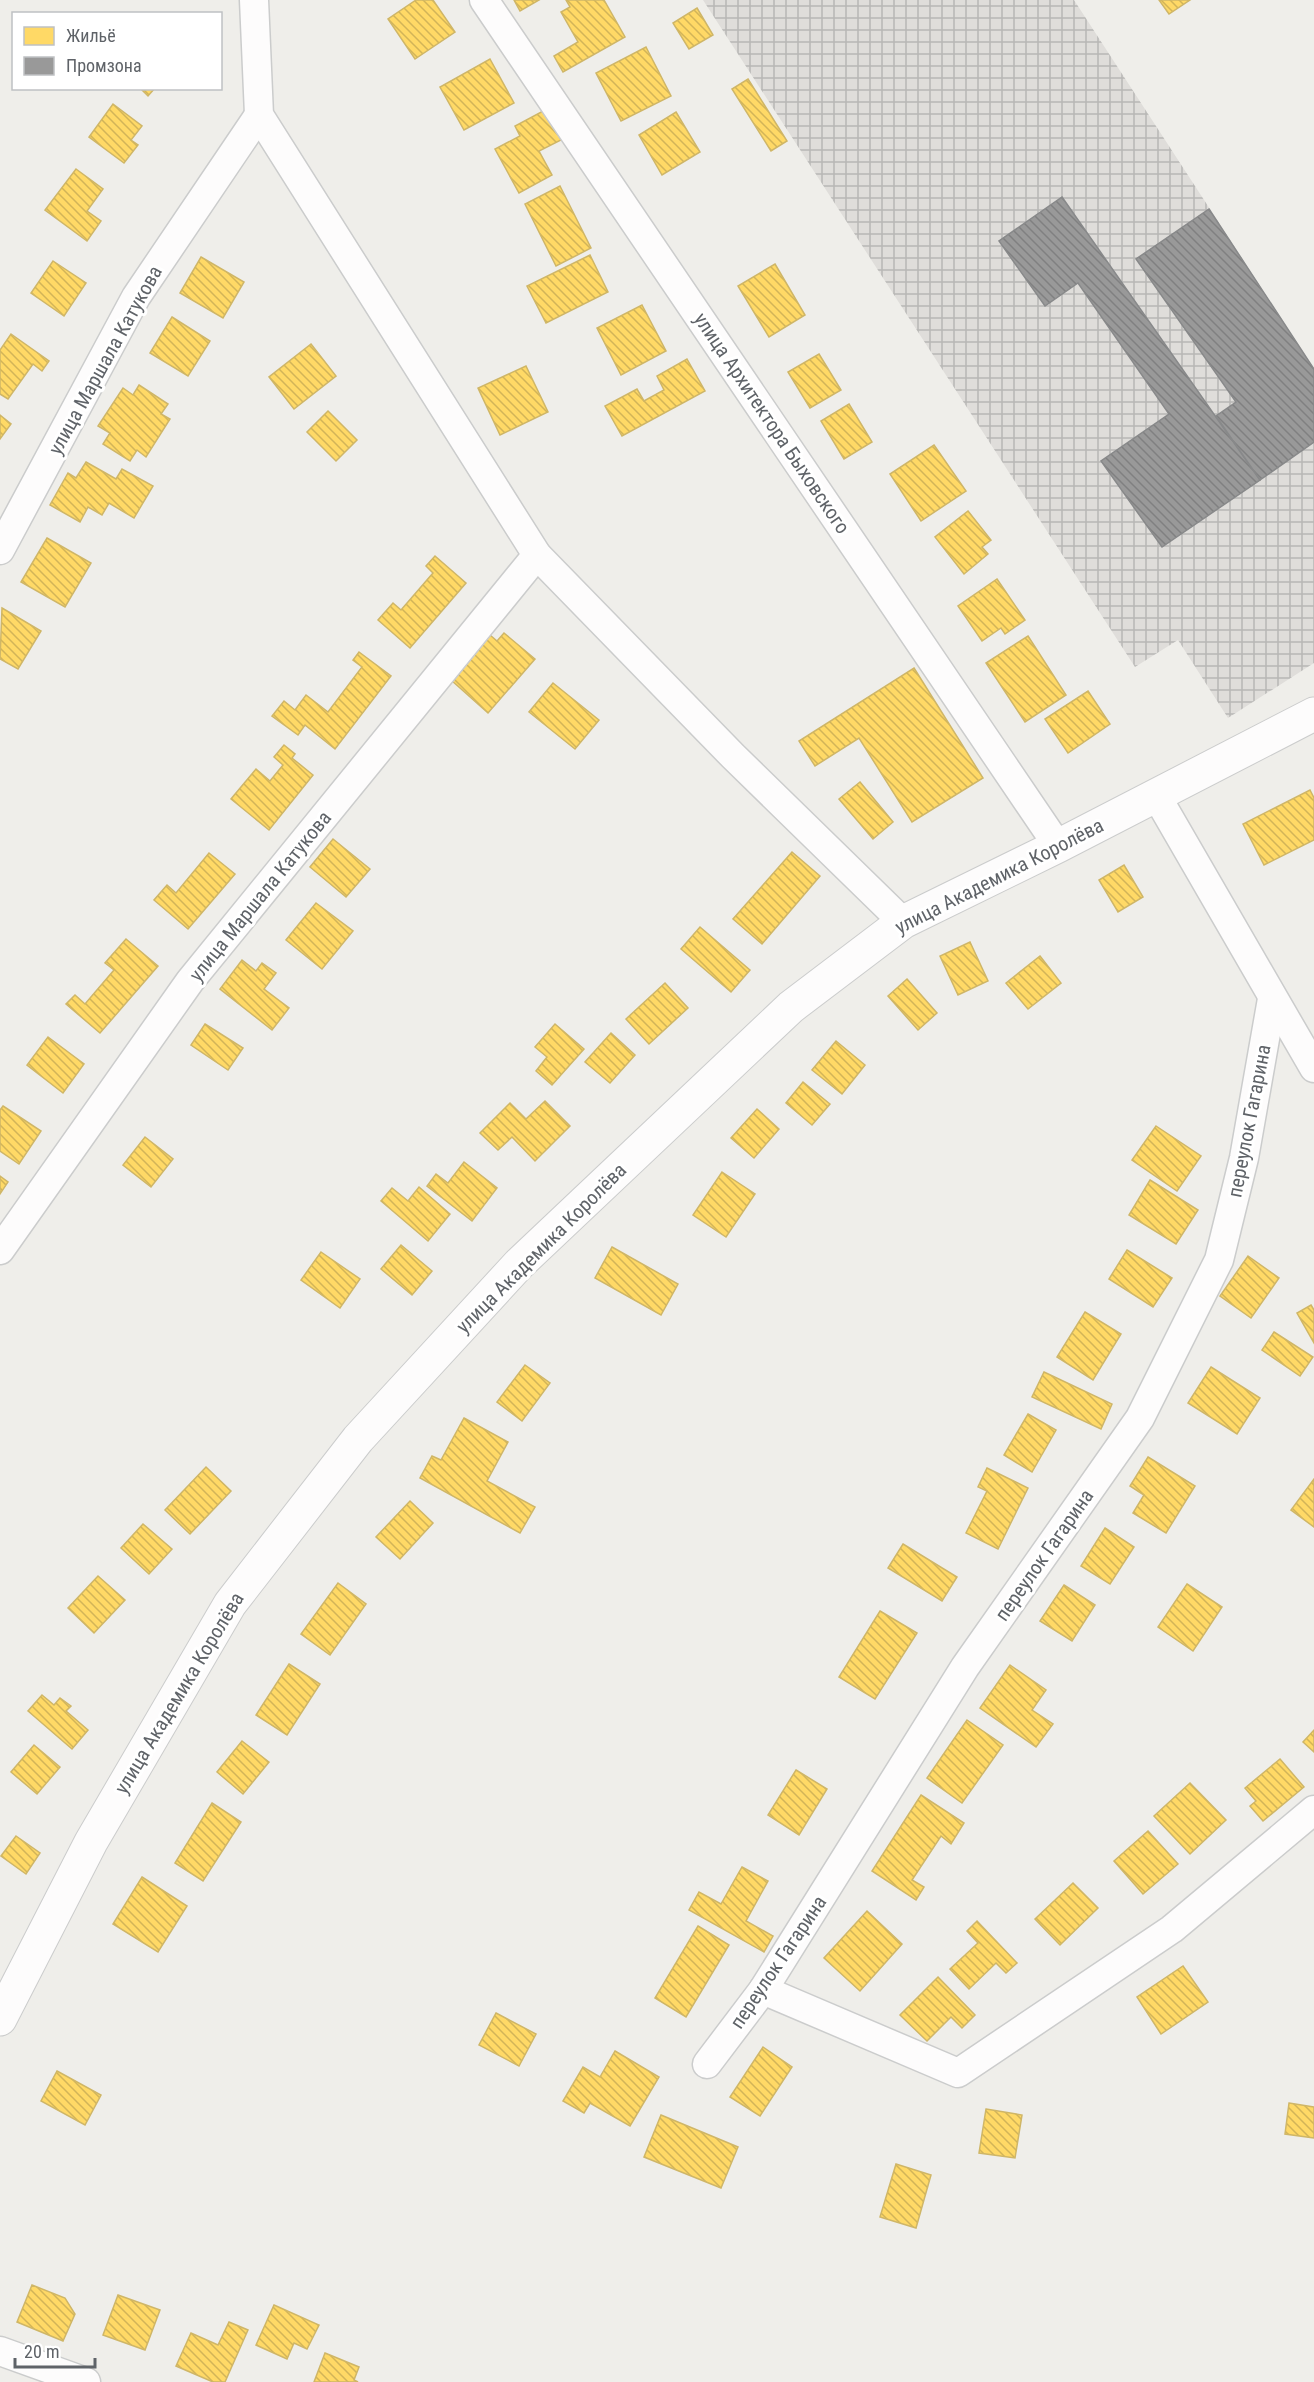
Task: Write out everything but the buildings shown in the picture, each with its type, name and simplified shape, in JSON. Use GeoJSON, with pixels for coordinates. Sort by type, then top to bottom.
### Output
{"type":"FeatureCollection","features":[{"type":"Feature","properties":{"kind":"street"},"geometry":{"type":"LineString","coordinates":[[254,0],[259,115],[537,555],[732,756],[903,922]]}},
{"type":"Feature","properties":{"kind":"street","name":"улица Архитектора Быховского"},"geometry":{"type":"LineString","coordinates":[[484,0],[1058,846]]}},
{"type":"Feature","properties":{"kind":"street","name":"улица Маршала Катукова"},"geometry":{"type":"LineString","coordinates":[[0,550],[136,297],[259,115]]}},
{"type":"Feature","properties":{"kind":"street","name":"улица Маршала Катукова"},"geometry":{"type":"LineString","coordinates":[[0,1250],[190,981],[537,555]]}},
{"type":"Feature","properties":{"kind":"street","name":"улица Академика Королёва"},"geometry":{"type":"LineString","coordinates":[[0,2019],[91,1842],[230,1604],[358,1439],[519,1263],[790,1007],[903,922],[1058,846],[1314,714]]}},
{"type":"Feature","properties":{"kind":"street"},"geometry":{"type":"LineString","coordinates":[[1156,795],[1314,1068]]}},
{"type":"Feature","properties":{"kind":"street","name":"переулок Гагарина"},"geometry":{"type":"LineString","coordinates":[[707,2064],[763,1990],[965,1667],[1140,1418],[1219,1260],[1244,1158],[1272,999]]}},
{"type":"Feature","properties":{"kind":"street"},"geometry":{"type":"LineString","coordinates":[[763,1990],[958,2073],[1172,1929],[1314,1810]]}},
{"type":"Feature","properties":{"kind":"street"},"geometry":{"type":"LineString","coordinates":[[0,2351],[86,2382]]}},
{"type":"Feature","properties":{"kind":"shaded area"},"geometry":{"type":"Polygon","coordinates":[[[703,0],[1074,0],[1314,369],[1314,663],[1228,718],[1178,640],[1135,667],[703,0]]]}}]}
